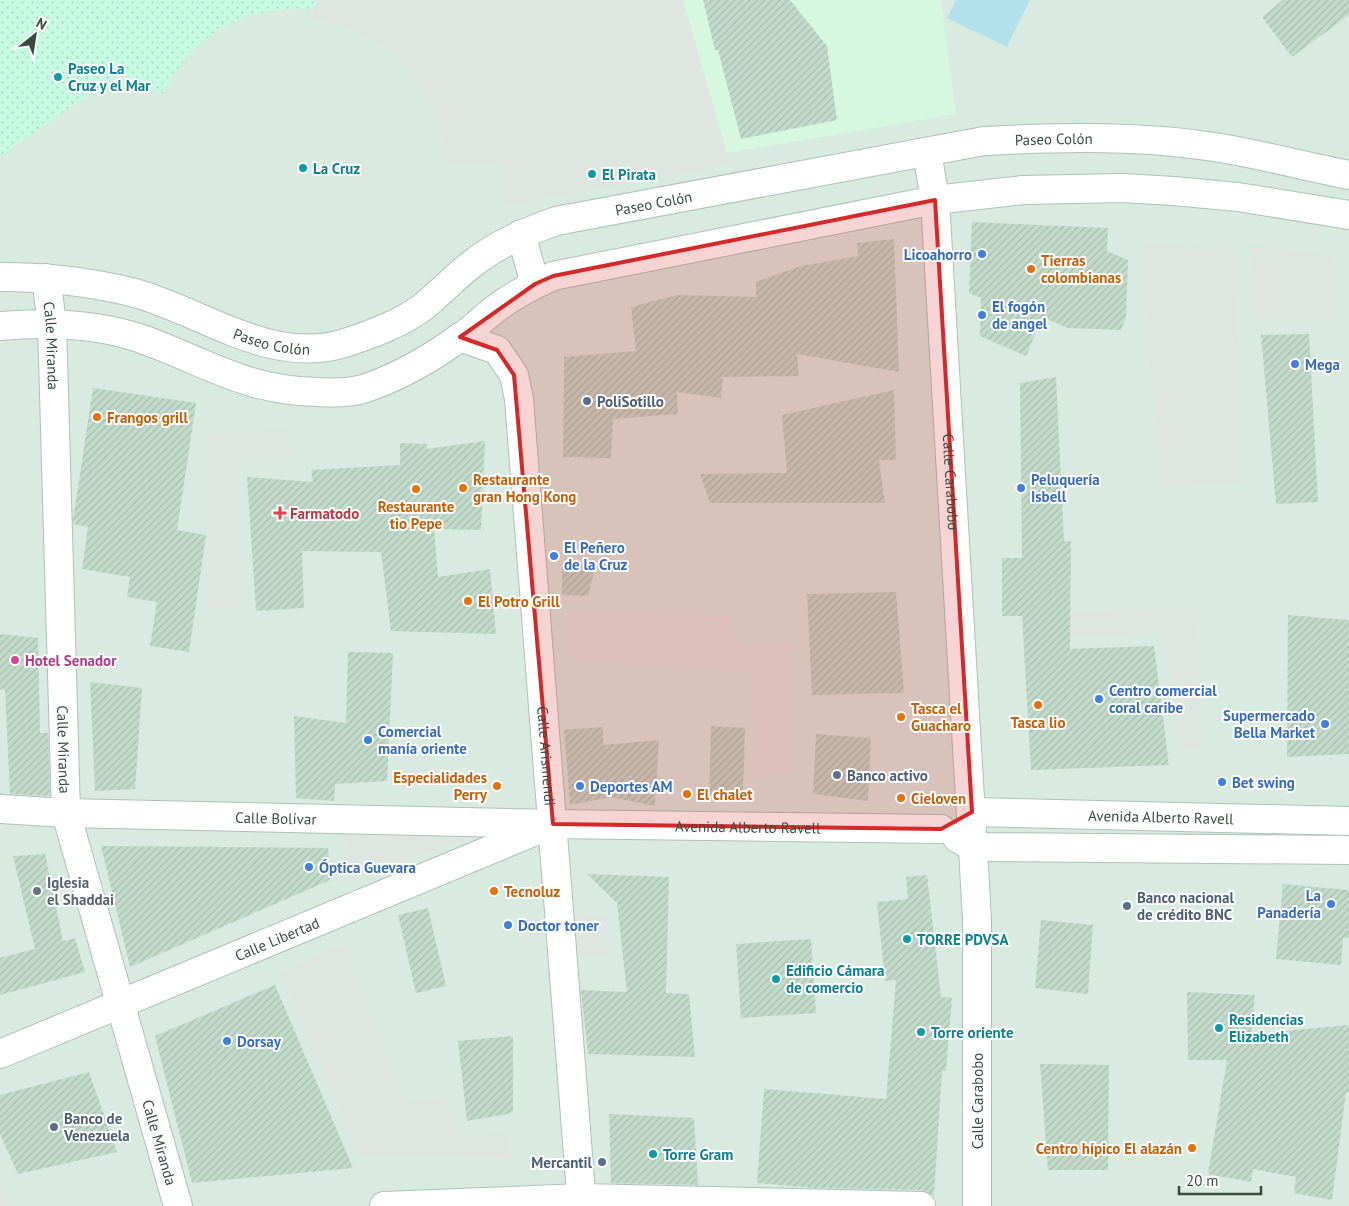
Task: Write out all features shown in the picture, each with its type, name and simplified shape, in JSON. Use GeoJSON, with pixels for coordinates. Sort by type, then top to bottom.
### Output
{"type":"FeatureCollection","features":[{"type":"Feature","properties":{"kind":"street","name":"Paseo Colón"},"geometry":{"type":"LineString","coordinates":[[0,277],[46,278],[134,293],[196,315],[268,345],[325,347],[344,343],[388,328],[422,308],[472,264],[521,234],[556,221],[984,141],[1041,138],[1154,141],[1226,149],[1349,175]]}},
{"type":"Feature","properties":{"kind":"street","name":"Calle Carabobo"},"geometry":{"type":"LineString","coordinates":[[928,152],[935,200],[974,847],[977,919],[977,1206]]}},
{"type":"Feature","properties":{"kind":"street"},"geometry":{"type":"LineString","coordinates":[[0,326],[52,323],[109,330],[141,339],[238,380],[268,388],[334,393],[361,390],[418,366],[460,338],[496,308],[535,284],[553,276],[935,200],[1024,190],[1122,188],[1238,197],[1349,216]]}},
{"type":"Feature","properties":{"kind":"street"},"geometry":{"type":"LineString","coordinates":[[521,234],[535,284]]}},
{"type":"Feature","properties":{"kind":"street","name":"Calle Miranda"},"geometry":{"type":"LineString","coordinates":[[46,278],[52,323],[66,813],[178,1206]]}},
{"type":"Feature","properties":{"kind":"street","name":"Calle Arismendi"},"geometry":{"type":"LineString","coordinates":[[460,338],[498,350],[514,375],[520,409],[582,1202]]}},
{"type":"Feature","properties":{"kind":"street","name":"Calle Bolívar"},"geometry":{"type":"LineString","coordinates":[[0,809],[66,813],[553,824]]}},
{"type":"Feature","properties":{"kind":"street"},"geometry":{"type":"LineString","coordinates":[[941,829],[972,812]]}},
{"type":"Feature","properties":{"kind":"street","name":"Avenida Alberto Ravell"},"geometry":{"type":"LineString","coordinates":[[972,812],[1349,821]]}},
{"type":"Feature","properties":{"kind":"street","name":"Avenida Alberto Ravell"},"geometry":{"type":"LineString","coordinates":[[553,824],[941,829]]}},
{"type":"Feature","properties":{"kind":"street","name":"Calle Libertad"},"geometry":{"type":"LineString","coordinates":[[0,1054],[553,824]]}},
{"type":"Feature","properties":{"kind":"street"},"geometry":{"type":"LineString","coordinates":[[941,829],[974,847]]}},
{"type":"Feature","properties":{"kind":"street","name":"Avenida Alberto Ravell"},"geometry":{"type":"LineString","coordinates":[[974,847],[1349,850]]}},
{"type":"Feature","properties":{"kind":"street"},"geometry":{"type":"LineString","coordinates":[[384,1206],[582,1202],[921,1206]]}},
{"type":"Feature","properties":{"kind":"highlighted area"},"geometry":{"type":"Polygon","coordinates":[[[935,200],[972,812],[941,829],[553,824],[514,375],[497,350],[460,337],[535,284],[553,276],[935,200]]]}},
{"type":"Feature","properties":{"kind":"shaded area"},"geometry":{"type":"Polygon","coordinates":[[[0,0],[1349,0],[1349,1206],[0,1206],[0,0]]]}},
{"type":"Feature","properties":{"kind":"shaded area"},"geometry":{"type":"Polygon","coordinates":[[[318,0],[683,0],[730,164],[506,205],[502,163],[445,164],[444,146],[435,112],[418,81],[394,54],[380,44],[349,27],[314,19],[314,9],[318,0]]]}},
{"type":"Feature","properties":{"kind":"shaded area"},"geometry":{"type":"Polygon","coordinates":[[[683,0],[941,0],[956,114],[726,153],[683,0]]]}},
{"type":"Feature","properties":{"kind":"shaded area"},"geometry":{"type":"Polygon","coordinates":[[[956,0],[1030,0],[1007,47],[947,18],[956,0]]]}},
{"type":"Feature","properties":{"kind":"shaded area"},"geometry":{"type":"Polygon","coordinates":[[[1141,245],[1236,248],[1241,482],[1160,488],[1141,245]]]}},
{"type":"Feature","properties":{"kind":"shaded area"},"geometry":{"type":"Polygon","coordinates":[[[1250,245],[1333,256],[1338,319],[1253,319],[1250,245]]]}},
{"type":"Feature","properties":{"kind":"shaded area"},"geometry":{"type":"Polygon","coordinates":[[[287,430],[294,458],[239,455],[241,608],[208,606],[208,433],[287,430]]]}},
{"type":"Feature","properties":{"kind":"shaded area"},"geometry":{"type":"Polygon","coordinates":[[[1196,606],[1204,750],[1181,749],[1163,632],[1027,639],[1024,615],[1196,606]]]}},
{"type":"Feature","properties":{"kind":"shaded area"},"geometry":{"type":"Polygon","coordinates":[[[569,612],[729,615],[741,647],[789,643],[792,771],[755,779],[751,671],[573,659],[569,612]]]}},
{"type":"Feature","properties":{"kind":"shaded area"},"geometry":{"type":"Polygon","coordinates":[[[345,835],[468,839],[352,880],[345,835]]]}},
{"type":"Feature","properties":{"kind":"shaded area"},"geometry":{"type":"Polygon","coordinates":[[[568,912],[606,917],[611,954],[574,956],[568,912]]]}},
{"type":"Feature","properties":{"kind":"shaded area"},"geometry":{"type":"Polygon","coordinates":[[[344,945],[406,1103],[447,1097],[459,1135],[509,1134],[510,1158],[359,1155],[281,973],[344,945]]]}},
{"type":"Feature","properties":{"kind":"shaded area"},"geometry":{"type":"Polygon","coordinates":[[[0,1180],[11,1206],[0,1206],[0,1180]]]}},
{"type":"Feature","properties":{"kind":"sand","name":"Paseo La Cruz y el Mar"},"geometry":{"type":"Polygon","coordinates":[[[0,0],[318,0],[314,9],[289,9],[266,12],[244,18],[224,27],[206,39],[190,54],[175,73],[163,95],[120,73],[0,156],[0,0]]]}},
{"type":"Feature","properties":{"kind":"building"},"geometry":{"type":"Polygon","coordinates":[[[703,0],[790,0],[827,46],[837,120],[741,139],[718,50],[715,50],[703,0]]]}},
{"type":"Feature","properties":{"kind":"building"},"geometry":{"type":"Polygon","coordinates":[[[1283,0],[1349,0],[1349,15],[1292,57],[1262,17],[1283,0]]]}},
{"type":"Feature","properties":{"kind":"building"},"geometry":{"type":"Polygon","coordinates":[[[972,222],[1108,228],[1107,251],[1128,260],[1126,317],[1121,330],[1068,328],[1042,317],[1026,356],[980,336],[981,298],[969,293],[972,222]]]}},
{"type":"Feature","properties":{"kind":"building"},"geometry":{"type":"Polygon","coordinates":[[[894,239],[899,372],[797,354],[799,376],[723,377],[721,398],[677,392],[678,414],[613,419],[611,458],[563,457],[564,357],[636,351],[631,307],[677,295],[756,297],[756,282],[801,266],[858,256],[857,243],[894,239]]]}},
{"type":"Feature","properties":{"kind":"building"},"geometry":{"type":"Polygon","coordinates":[[[1309,334],[1318,502],[1276,504],[1261,335],[1309,334]]]}},
{"type":"Feature","properties":{"kind":"building"},"geometry":{"type":"Polygon","coordinates":[[[1056,377],[1064,541],[1071,541],[1070,649],[1154,646],[1169,765],[1031,770],[1022,616],[1002,616],[1002,558],[1022,558],[1020,383],[1056,377]]]}},
{"type":"Feature","properties":{"kind":"building"},"geometry":{"type":"Polygon","coordinates":[[[93,388],[196,403],[177,530],[206,535],[189,652],[150,646],[157,602],[127,597],[130,577],[82,569],[88,527],[73,524],[73,520],[93,388]]]}},
{"type":"Feature","properties":{"kind":"building"},"geometry":{"type":"Polygon","coordinates":[[[894,390],[896,460],[879,460],[885,503],[710,503],[700,474],[787,473],[782,415],[894,390]]]}},
{"type":"Feature","properties":{"kind":"building"},"geometry":{"type":"Polygon","coordinates":[[[485,441],[481,530],[434,529],[438,577],[490,569],[496,634],[391,631],[381,552],[302,551],[304,608],[256,611],[247,477],[313,482],[311,470],[400,465],[400,443],[427,444],[427,449],[485,441]]]}},
{"type":"Feature","properties":{"kind":"building"},"geometry":{"type":"Polygon","coordinates":[[[562,562],[596,565],[588,596],[562,595],[562,562]]]}},
{"type":"Feature","properties":{"kind":"building"},"geometry":{"type":"Polygon","coordinates":[[[896,592],[904,693],[812,695],[807,594],[896,592]]]}},
{"type":"Feature","properties":{"kind":"building"},"geometry":{"type":"Polygon","coordinates":[[[1288,615],[1349,620],[1349,754],[1287,757],[1288,615]]]}},
{"type":"Feature","properties":{"kind":"building"},"geometry":{"type":"Polygon","coordinates":[[[0,634],[38,638],[40,733],[48,733],[50,796],[10,794],[5,690],[0,689],[0,634]]]}},
{"type":"Feature","properties":{"kind":"building"},"geometry":{"type":"Polygon","coordinates":[[[348,652],[393,653],[387,781],[335,784],[334,801],[296,798],[294,716],[346,723],[348,652]]]}},
{"type":"Feature","properties":{"kind":"building"},"geometry":{"type":"Polygon","coordinates":[[[90,682],[142,688],[135,789],[95,791],[90,682]]]}},
{"type":"Feature","properties":{"kind":"building"},"geometry":{"type":"Polygon","coordinates":[[[711,726],[745,728],[743,796],[709,795],[711,726]]]}},
{"type":"Feature","properties":{"kind":"building"},"geometry":{"type":"Polygon","coordinates":[[[603,727],[603,745],[659,740],[655,806],[611,797],[570,805],[564,730],[603,727]]]}},
{"type":"Feature","properties":{"kind":"building"},"geometry":{"type":"Polygon","coordinates":[[[816,734],[871,738],[868,801],[813,794],[816,734]]]}},
{"type":"Feature","properties":{"kind":"building"},"geometry":{"type":"Polygon","coordinates":[[[101,846],[328,848],[330,880],[130,967],[101,846]]]}},
{"type":"Feature","properties":{"kind":"building"},"geometry":{"type":"Polygon","coordinates":[[[45,854],[63,941],[75,938],[85,972],[0,995],[0,958],[35,949],[13,856],[45,854]]]}},
{"type":"Feature","properties":{"kind":"building"},"geometry":{"type":"Polygon","coordinates":[[[587,874],[669,877],[666,993],[689,994],[695,1057],[588,1054],[581,990],[627,992],[617,903],[587,874]]]}},
{"type":"Feature","properties":{"kind":"building"},"geometry":{"type":"Polygon","coordinates":[[[927,875],[941,997],[952,998],[946,1071],[942,1071],[934,1196],[921,1190],[815,1188],[757,1183],[764,1089],[886,1099],[896,980],[885,981],[877,902],[908,899],[906,877],[927,875]]]}},
{"type":"Feature","properties":{"kind":"building"},"geometry":{"type":"Polygon","coordinates":[[[1283,884],[1349,890],[1349,938],[1343,938],[1341,965],[1276,959],[1283,884]]]}},
{"type":"Feature","properties":{"kind":"building"},"geometry":{"type":"Polygon","coordinates":[[[428,908],[446,986],[416,993],[398,915],[428,908]]]}},
{"type":"Feature","properties":{"kind":"building"},"geometry":{"type":"Polygon","coordinates":[[[1041,920],[1093,925],[1088,994],[1035,988],[1041,920]]]}},
{"type":"Feature","properties":{"kind":"building","name":"Edificio Cámara de comercio"},"geometry":{"type":"Polygon","coordinates":[[[811,939],[816,1013],[741,1018],[736,944],[811,939]]]}},
{"type":"Feature","properties":{"kind":"building"},"geometry":{"type":"Polygon","coordinates":[[[275,985],[353,1168],[192,1183],[155,1036],[275,985]]]}},
{"type":"Feature","properties":{"kind":"building"},"geometry":{"type":"Polygon","coordinates":[[[1187,992],[1255,995],[1251,1034],[1349,1025],[1349,1093],[1346,1092],[1332,1200],[1294,1193],[1296,1177],[1253,1169],[1251,1182],[1208,1174],[1227,1060],[1188,1060],[1187,992]]]}},
{"type":"Feature","properties":{"kind":"building"},"geometry":{"type":"Polygon","coordinates":[[[513,1036],[513,1113],[467,1121],[458,1041],[513,1036]]]}},
{"type":"Feature","properties":{"kind":"building"},"geometry":{"type":"Polygon","coordinates":[[[1040,1064],[1109,1065],[1108,1170],[1048,1170],[1040,1064]]]}},
{"type":"Feature","properties":{"kind":"building"},"geometry":{"type":"Polygon","coordinates":[[[89,1072],[117,1152],[18,1174],[0,1134],[0,1095],[89,1072]]]}},
{"type":"Feature","properties":{"kind":"building","name":"Torre Gram"},"geometry":{"type":"Polygon","coordinates":[[[609,1114],[694,1118],[698,1185],[611,1183],[609,1114]]]}},
{"type":"Feature","properties":{"kind":"place","name":"Paseo La Cruz y el Mar"},"geometry":{"type":"Point","coordinates":[58,77]}},
{"type":"Feature","properties":{"kind":"place","name":"La Cruz"},"geometry":{"type":"Point","coordinates":[303,168]}},
{"type":"Feature","properties":{"kind":"place","name":"El Pirata"},"geometry":{"type":"Point","coordinates":[592,174]}},
{"type":"Feature","properties":{"kind":"place","name":"Licoahorro"},"geometry":{"type":"Point","coordinates":[982,254]}},
{"type":"Feature","properties":{"kind":"place","name":"Tierras colombianas"},"geometry":{"type":"Point","coordinates":[1031,269]}},
{"type":"Feature","properties":{"kind":"place","name":"El fogón de angel"},"geometry":{"type":"Point","coordinates":[982,315]}},
{"type":"Feature","properties":{"kind":"place","name":"Mega"},"geometry":{"type":"Point","coordinates":[1295,364]}},
{"type":"Feature","properties":{"kind":"place","name":"PoliSotillo"},"geometry":{"type":"Point","coordinates":[587,401]}},
{"type":"Feature","properties":{"kind":"place","name":"Frangos grill"},"geometry":{"type":"Point","coordinates":[97,417]}},
{"type":"Feature","properties":{"kind":"place","name":"Restaurante gran Hong Kong"},"geometry":{"type":"Point","coordinates":[463,488]}},
{"type":"Feature","properties":{"kind":"place","name":"Peluquería Isbell"},"geometry":{"type":"Point","coordinates":[1021,488]}},
{"type":"Feature","properties":{"kind":"place","name":"Restaurante tio Pepe"},"geometry":{"type":"Point","coordinates":[416,489]}},
{"type":"Feature","properties":{"kind":"place","name":"Farmatodo"},"geometry":{"type":"Point","coordinates":[280,513]}},
{"type":"Feature","properties":{"kind":"place","name":"El Peñero de la Cruz"},"geometry":{"type":"Point","coordinates":[554,556]}},
{"type":"Feature","properties":{"kind":"place","name":"El Potro Grill"},"geometry":{"type":"Point","coordinates":[468,601]}},
{"type":"Feature","properties":{"kind":"place","name":"Hotel Senador"},"geometry":{"type":"Point","coordinates":[15,660]}},
{"type":"Feature","properties":{"kind":"place","name":"Centro comercial coral caribe"},"geometry":{"type":"Point","coordinates":[1099,699]}},
{"type":"Feature","properties":{"kind":"place","name":"Tasca lio"},"geometry":{"type":"Point","coordinates":[1038,705]}},
{"type":"Feature","properties":{"kind":"place","name":"Tasca el Guacharo"},"geometry":{"type":"Point","coordinates":[901,717]}},
{"type":"Feature","properties":{"kind":"place","name":"Supermercado Bella Market"},"geometry":{"type":"Point","coordinates":[1325,724]}},
{"type":"Feature","properties":{"kind":"place","name":"Comercial manía oriente"},"geometry":{"type":"Point","coordinates":[368,740]}},
{"type":"Feature","properties":{"kind":"place","name":"Banco activo"},"geometry":{"type":"Point","coordinates":[837,775]}},
{"type":"Feature","properties":{"kind":"place","name":"Bet swing"},"geometry":{"type":"Point","coordinates":[1222,782]}},
{"type":"Feature","properties":{"kind":"place","name":"Especialidades Perry"},"geometry":{"type":"Point","coordinates":[497,786]}},
{"type":"Feature","properties":{"kind":"place","name":"Deportes AM"},"geometry":{"type":"Point","coordinates":[580,786]}},
{"type":"Feature","properties":{"kind":"place","name":"El chalet"},"geometry":{"type":"Point","coordinates":[687,794]}},
{"type":"Feature","properties":{"kind":"place","name":"Cieloven"},"geometry":{"type":"Point","coordinates":[901,798]}},
{"type":"Feature","properties":{"kind":"place","name":"Óptica Guevara"},"geometry":{"type":"Point","coordinates":[309,867]}},
{"type":"Feature","properties":{"kind":"place","name":"Iglesia el Shaddai"},"geometry":{"type":"Point","coordinates":[37,891]}},
{"type":"Feature","properties":{"kind":"place","name":"Tecnoluz"},"geometry":{"type":"Point","coordinates":[494,891]}},
{"type":"Feature","properties":{"kind":"place","name":"La Panadería"},"geometry":{"type":"Point","coordinates":[1331,904]}},
{"type":"Feature","properties":{"kind":"place","name":"Banco nacional de crédito BNC"},"geometry":{"type":"Point","coordinates":[1127,906]}},
{"type":"Feature","properties":{"kind":"place","name":"Doctor toner"},"geometry":{"type":"Point","coordinates":[508,925]}},
{"type":"Feature","properties":{"kind":"place","name":"TORRE PDVSA"},"geometry":{"type":"Point","coordinates":[907,939]}},
{"type":"Feature","properties":{"kind":"place","name":"Edificio Cámara de comercio"},"geometry":{"type":"Point","coordinates":[776,979]}},
{"type":"Feature","properties":{"kind":"place","name":"Residencias Elizabeth"},"geometry":{"type":"Point","coordinates":[1219,1028]}},
{"type":"Feature","properties":{"kind":"place","name":"Torre oriente"},"geometry":{"type":"Point","coordinates":[921,1032]}},
{"type":"Feature","properties":{"kind":"place","name":"Dorsay"},"geometry":{"type":"Point","coordinates":[227,1041]}},
{"type":"Feature","properties":{"kind":"place","name":"Banco de Venezuela"},"geometry":{"type":"Point","coordinates":[54,1127]}},
{"type":"Feature","properties":{"kind":"place","name":"Centro hípico El alazán"},"geometry":{"type":"Point","coordinates":[1192,1148]}},
{"type":"Feature","properties":{"kind":"place","name":"Torre Gram"},"geometry":{"type":"Point","coordinates":[653,1154]}},
{"type":"Feature","properties":{"kind":"place","name":"Mercantil"},"geometry":{"type":"Point","coordinates":[602,1162]}}]}
